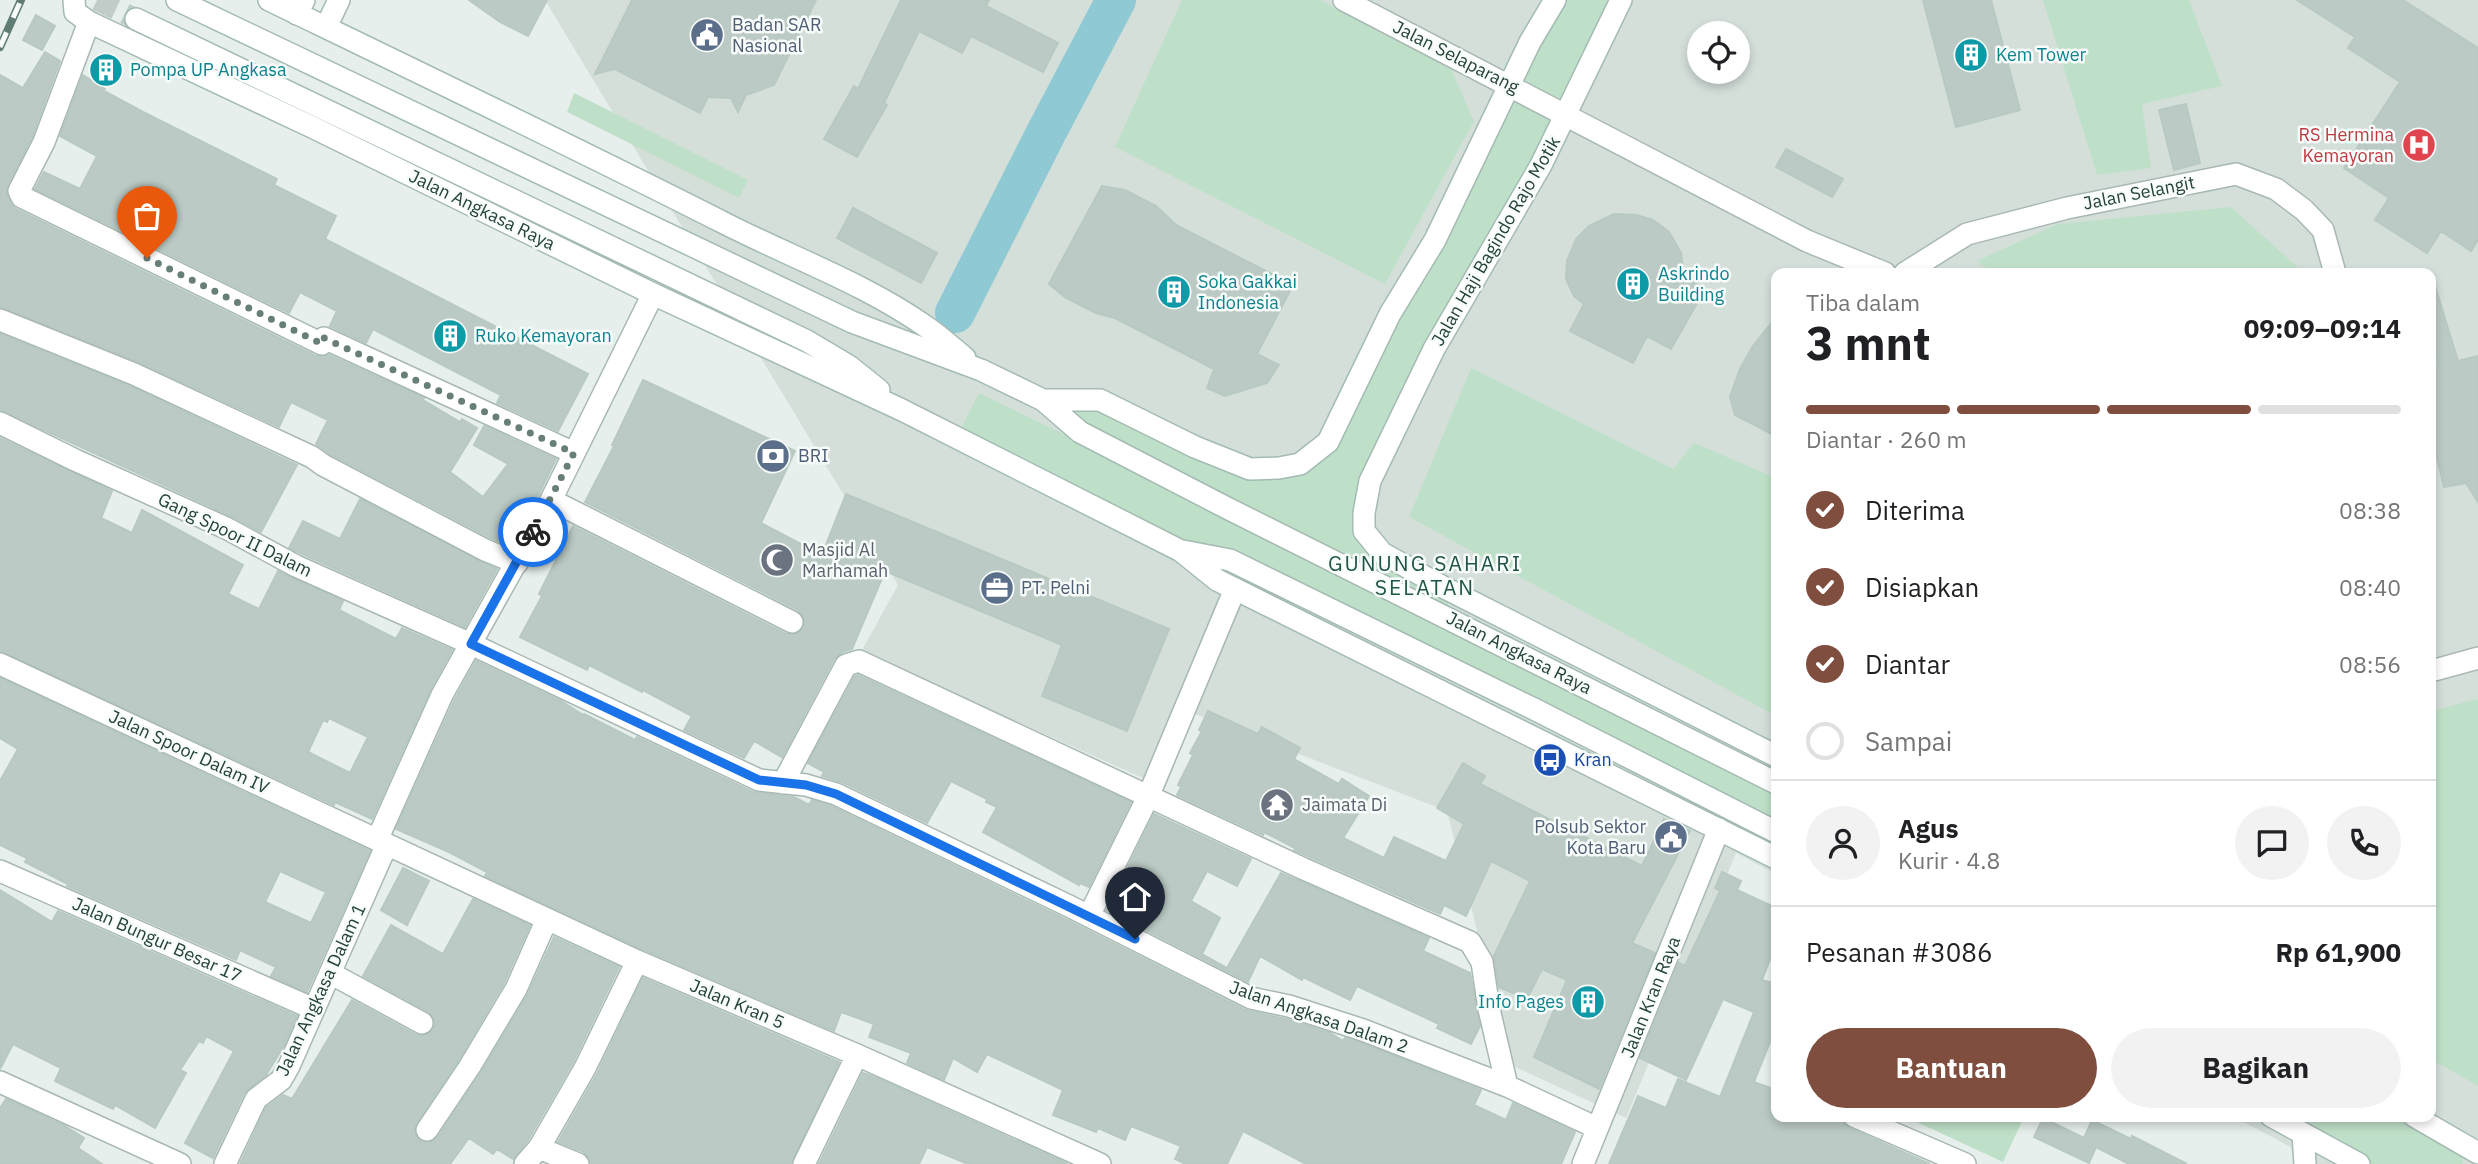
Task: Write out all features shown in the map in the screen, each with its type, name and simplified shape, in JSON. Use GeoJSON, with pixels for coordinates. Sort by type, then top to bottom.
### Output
{"type":"FeatureCollection","features":[{"type":"Feature","properties":{"kind":"street"},"geometry":{"type":"LineString","coordinates":[[74,0],[75,12],[89,22],[44,142],[19,191],[22,197],[322,344],[324,338],[574,453]]}},
{"type":"Feature","properties":{"kind":"street","name":"Jalan Angkasa Raya"},"geometry":{"type":"LineString","coordinates":[[177,0],[852,322],[981,370],[1043,400],[1080,432],[1771,780]]}},
{"type":"Feature","properties":{"kind":"street","name":"Jalan Angkasa Raya"},"geometry":{"type":"LineString","coordinates":[[269,0],[300,7],[326,27],[814,265],[929,328],[981,370]]}},
{"type":"Feature","properties":{"kind":"street"},"geometry":{"type":"LineString","coordinates":[[326,27],[339,0]]}},
{"type":"Feature","properties":{"kind":"street","name":"Jalan Selaparang"},"geometry":{"type":"LineString","coordinates":[[1345,0],[1567,115]]}},
{"type":"Feature","properties":{"kind":"street"},"geometry":{"type":"LineString","coordinates":[[1510,86],[1530,42],[1555,0]]}},
{"type":"Feature","properties":{"kind":"street","name":"Jalan Haji Bagindo Rajo Motik"},"geometry":{"type":"LineString","coordinates":[[1370,481],[1434,349],[1541,165],[1621,0]]}},
{"type":"Feature","properties":{"kind":"street","name":"Jalan Angkasa Raya"},"geometry":{"type":"LineString","coordinates":[[136,19],[807,341],[849,366],[901,410]]}},
{"type":"Feature","properties":{"kind":"street","name":"Jalan Angkasa Raya"},"geometry":{"type":"LineString","coordinates":[[89,22],[425,181],[653,294],[901,410],[1181,551],[1217,580],[1771,855]]}},
{"type":"Feature","properties":{"kind":"street","name":"Jalan Angkasa Raya"},"geometry":{"type":"LineString","coordinates":[[1043,400],[1100,400],[1195,447],[1250,469],[1300,464],[1328,442],[1390,314],[1436,240],[1510,86]]}},
{"type":"Feature","properties":{"kind":"street"},"geometry":{"type":"LineString","coordinates":[[1567,115],[1807,241],[1873,268]]}},
{"type":"Feature","properties":{"kind":"street","name":"Jalan Selangit"},"geometry":{"type":"LineString","coordinates":[[1913,268],[1967,234],[2067,208],[2236,174],[2276,190],[2304,210],[2323,230],[2334,268]]}},
{"type":"Feature","properties":{"kind":"street","name":"Jalan Angkasa Dalam 1"},"geometry":{"type":"LineString","coordinates":[[225,1164],[256,1099],[281,1080],[289,1066],[330,973],[442,695],[551,500],[653,294]]}},
{"type":"Feature","properties":{"kind":"street"},"geometry":{"type":"LineString","coordinates":[[0,320],[134,374],[312,457],[485,550],[517,563]]}},
{"type":"Feature","properties":{"kind":"street","name":"Gang Spoor II Dalam"},"geometry":{"type":"LineString","coordinates":[[0,423],[226,528],[296,566],[471,644]]}},
{"type":"Feature","properties":{"kind":"street","name":"Jalan Angkasa Raya"},"geometry":{"type":"LineString","coordinates":[[1370,481],[1364,513],[1364,531],[1382,553],[1443,587],[1771,753]]}},
{"type":"Feature","properties":{"kind":"street"},"geometry":{"type":"LineString","coordinates":[[551,500],[792,622]]}},
{"type":"Feature","properties":{"kind":"street","name":"Jalan Angkasa Raya"},"geometry":{"type":"LineString","coordinates":[[1181,551],[1230,560],[1771,829]]}},
{"type":"Feature","properties":{"kind":"street"},"geometry":{"type":"LineString","coordinates":[[1443,587],[1453,620]]}},
{"type":"Feature","properties":{"kind":"street"},"geometry":{"type":"LineString","coordinates":[[1090,916],[1148,797],[1236,589]]}},
{"type":"Feature","properties":{"kind":"street","name":"Jalan Angkasa Dalam 2"},"geometry":{"type":"LineString","coordinates":[[471,644],[759,780],[806,785],[836,794],[1090,916],[1251,998],[1289,1006],[1363,1030],[1507,1086],[1597,1128]]}},
{"type":"Feature","properties":{"kind":"street"},"geometry":{"type":"LineString","coordinates":[[1524,656],[1569,651]]}},
{"type":"Feature","properties":{"kind":"street"},"geometry":{"type":"LineString","coordinates":[[2436,665],[2478,658]]}},
{"type":"Feature","properties":{"kind":"street"},"geometry":{"type":"LineString","coordinates":[[783,783],[846,665],[859,661],[1316,875],[1470,942],[1482,962],[1489,1009],[1507,1086]]}},
{"type":"Feature","properties":{"kind":"street","name":"Jalan Spoor Dalam IV"},"geometry":{"type":"LineString","coordinates":[[0,664],[382,842]]}},
{"type":"Feature","properties":{"kind":"street"},"geometry":{"type":"LineString","coordinates":[[1535,710],[1549,746]]}},
{"type":"Feature","properties":{"kind":"street","name":"Jalan Kran Raya"},"geometry":{"type":"LineString","coordinates":[[1583,1164],[1719,829]]}},
{"type":"Feature","properties":{"kind":"street","name":"Jalan Kran 5"},"geometry":{"type":"LineString","coordinates":[[382,842],[637,961],[857,1055],[1100,1164]]}},
{"type":"Feature","properties":{"kind":"street","name":"Jalan Bungur Besar 17"},"geometry":{"type":"LineString","coordinates":[[0,871],[314,1009]]}},
{"type":"Feature","properties":{"kind":"street"},"geometry":{"type":"LineString","coordinates":[[427,1130],[470,1066],[516,989],[547,919]]}},
{"type":"Feature","properties":{"kind":"street"},"geometry":{"type":"LineString","coordinates":[[578,1164],[532,1156],[585,1068],[637,961]]}},
{"type":"Feature","properties":{"kind":"street"},"geometry":{"type":"LineString","coordinates":[[330,973],[422,1023]]}},
{"type":"Feature","properties":{"kind":"street"},"geometry":{"type":"LineString","coordinates":[[804,1164],[857,1055]]}},
{"type":"Feature","properties":{"kind":"street"},"geometry":{"type":"LineString","coordinates":[[0,1082],[180,1164]]}},
{"type":"Feature","properties":{"kind":"street"},"geometry":{"type":"LineString","coordinates":[[1868,1122],[1965,1164]]}},
{"type":"Feature","properties":{"kind":"street"},"geometry":{"type":"LineString","coordinates":[[2282,1122],[2360,1164]]}},
{"type":"Feature","properties":{"kind":"street"},"geometry":{"type":"LineString","coordinates":[[2424,1122],[2478,1153]]}},
{"type":"Feature","properties":{"kind":"street"},"geometry":{"type":"LineString","coordinates":[[2303,1134],[2305,1164]]}},
{"type":"Feature","properties":{"kind":"street"},"geometry":{"type":"LineString","coordinates":[[2452,1138],[2458,1146],[2463,1164]]}},
{"type":"Feature","properties":{"kind":"shaded area"},"geometry":{"type":"Polygon","coordinates":[[[545,0],[2478,0],[2478,1164],[2294,1164],[2291,1147],[2244,1122],[2436,1122],[2436,268],[1771,268],[1771,871],[1736,853],[1626,1118],[1511,1065],[1447,811],[1195,714],[1165,788],[861,652],[898,585],[545,0]]]}},
{"type":"Feature","properties":{"kind":"green space"},"geometry":{"type":"Polygon","coordinates":[[[1182,0],[1320,0],[1451,69],[1474,121],[1385,284],[1115,147],[1182,0]]]}},
{"type":"Feature","properties":{"kind":"green space"},"geometry":{"type":"Polygon","coordinates":[[[1554,0],[1621,0],[1366,493],[1364,531],[1443,587],[1453,620],[1771,780],[1771,828],[1230,560],[1181,551],[956,438],[979,393],[1207,504],[1080,432],[1043,400],[1100,400],[1170,434],[1279,468],[1328,442],[1554,0]]]}},
{"type":"Feature","properties":{"kind":"green space"},"geometry":{"type":"Polygon","coordinates":[[[2043,0],[2189,0],[2222,86],[2142,104],[2151,168],[2097,175],[2043,0]]]}},
{"type":"Feature","properties":{"kind":"green space"},"geometry":{"type":"Polygon","coordinates":[[[574,93],[748,180],[739,198],[567,112],[574,93]]]}},
{"type":"Feature","properties":{"kind":"green space"},"geometry":{"type":"Polygon","coordinates":[[[2231,207],[2298,268],[1986,268],[1977,261],[2057,224],[2231,207]]]}},
{"type":"Feature","properties":{"kind":"green space"},"geometry":{"type":"Polygon","coordinates":[[[1471,368],[1673,469],[1694,443],[1771,476],[1771,713],[1409,517],[1471,368]]]}},
{"type":"Feature","properties":{"kind":"green space"},"geometry":{"type":"Polygon","coordinates":[[[2478,699],[2478,1086],[2436,1062],[2436,710],[2478,699]]]}},
{"type":"Feature","properties":{"kind":"green space"},"geometry":{"type":"Polygon","coordinates":[[[1917,1122],[2022,1122],[2003,1162],[1917,1122]]]}},
{"type":"Feature","properties":{"kind":"green space"},"geometry":{"type":"Polygon","coordinates":[[[2282,1122],[2422,1122],[2458,1146],[2463,1164],[2362,1164],[2282,1122]]]}},
{"type":"Feature","properties":{"kind":"building"},"geometry":{"type":"Polygon","coordinates":[[[469,0],[547,0],[528,36],[500,22],[469,0]]]}},
{"type":"Feature","properties":{"kind":"building","name":"Badan SAR Nasional"},"geometry":{"type":"Polygon","coordinates":[[[632,0],[816,0],[774,85],[746,95],[738,112],[731,98],[708,97],[700,113],[615,69],[595,74],[632,0]]]}},
{"type":"Feature","properties":{"kind":"building"},"geometry":{"type":"Polygon","coordinates":[[[901,0],[989,0],[986,6],[1058,43],[1043,72],[971,36],[962,53],[919,31],[884,103],[887,105],[857,157],[824,139],[854,86],[858,89],[901,0]]]}},
{"type":"Feature","properties":{"kind":"building","name":"Kem Tower"},"geometry":{"type":"Polygon","coordinates":[[[1923,0],[1991,0],[2020,110],[1956,127],[1923,0]]]}},
{"type":"Feature","properties":{"kind":"building","name":"RS Hermina Kemayoran"},"geometry":{"type":"Polygon","coordinates":[[[2297,0],[2403,0],[2478,48],[2478,240],[2471,251],[2441,231],[2427,253],[2375,220],[2389,198],[2344,168],[2400,82],[2348,48],[2355,37],[2297,0]]]}},
{"type":"Feature","properties":{"kind":"building"},"geometry":{"type":"Polygon","coordinates":[[[36,15],[55,26],[42,50],[23,40],[36,15]]]}},
{"type":"Feature","properties":{"kind":"building"},"geometry":{"type":"Polygon","coordinates":[[[45,52],[60,61],[32,137],[7,186],[6,192],[11,204],[16,209],[316,356],[329,355],[424,398],[423,400],[460,422],[462,419],[477,428],[450,472],[483,497],[508,464],[474,445],[484,426],[556,459],[539,494],[514,527],[519,530],[510,546],[330,454],[316,444],[328,420],[291,402],[279,427],[139,362],[0,307],[0,75],[23,88],[45,52]]]}},
{"type":"Feature","properties":{"kind":"building"},"geometry":{"type":"Polygon","coordinates":[[[83,75],[105,89],[104,91],[277,179],[274,185],[336,216],[325,239],[588,374],[558,431],[497,403],[501,395],[373,329],[366,343],[330,326],[337,311],[300,292],[289,313],[35,189],[44,172],[80,189],[97,156],[60,136],[83,75]]]}},
{"type":"Feature","properties":{"kind":"building"},"geometry":{"type":"Polygon","coordinates":[[[2186,104],[2200,163],[2174,170],[2159,110],[2186,104]]]}},
{"type":"Feature","properties":{"kind":"building"},"geometry":{"type":"Polygon","coordinates":[[[1786,149],[1843,179],[1832,197],[1776,167],[1786,149]]]}},
{"type":"Feature","properties":{"kind":"building","name":"Soka Gakkai Indonesia"},"geometry":{"type":"Polygon","coordinates":[[[1102,186],[1125,190],[1156,206],[1176,225],[1293,285],[1257,354],[1279,365],[1267,383],[1225,396],[1207,388],[1214,369],[1115,318],[1096,313],[1066,298],[1049,284],[1102,186]]]}},
{"type":"Feature","properties":{"kind":"building"},"geometry":{"type":"Polygon","coordinates":[[[853,208],[937,253],[921,283],[837,238],[853,208]]]}},
{"type":"Feature","properties":{"kind":"building","name":"Askrindo Building"},"geometry":{"type":"Polygon","coordinates":[[[1614,214],[1636,215],[1653,220],[1669,232],[1681,253],[1684,276],[1705,289],[1671,349],[1647,336],[1633,363],[1570,331],[1584,304],[1574,296],[1566,279],[1567,261],[1576,239],[1589,226],[1614,214]]]}},
{"type":"Feature","properties":{"kind":"building"},"geometry":{"type":"Polygon","coordinates":[[[2436,289],[2458,361],[2478,356],[2478,502],[2466,483],[2444,487],[2436,454],[2436,289]]]}},
{"type":"Feature","properties":{"kind":"building"},"geometry":{"type":"Polygon","coordinates":[[[1771,323],[1771,433],[1735,415],[1730,397],[1740,369],[1753,346],[1771,323]]]}},
{"type":"Feature","properties":{"kind":"building"},"geometry":{"type":"Polygon","coordinates":[[[0,334],[129,386],[297,465],[261,532],[0,410],[0,334]]]}},
{"type":"Feature","properties":{"kind":"building"},"geometry":{"type":"Polygon","coordinates":[[[643,380],[795,451],[761,523],[822,555],[846,494],[1169,629],[1127,731],[1042,696],[1062,645],[885,571],[852,649],[842,652],[834,659],[782,757],[754,741],[744,758],[684,730],[692,716],[589,665],[587,670],[520,637],[542,596],[539,594],[573,526],[786,634],[799,633],[804,627],[803,615],[798,610],[585,502],[614,446],[612,445],[643,380]]]}},
{"type":"Feature","properties":{"kind":"building"},"geometry":{"type":"Polygon","coordinates":[[[0,438],[112,491],[101,518],[132,533],[142,510],[243,565],[228,594],[259,609],[278,571],[343,601],[339,610],[396,639],[402,628],[452,650],[430,690],[372,819],[335,802],[334,805],[0,651],[0,438]],[[329,718],[327,722],[323,720],[308,752],[350,773],[368,737],[329,718]]]}},
{"type":"Feature","properties":{"kind":"building"},"geometry":{"type":"Polygon","coordinates":[[[360,499],[497,569],[465,627],[289,548],[303,521],[340,539],[360,499]]]}},
{"type":"Feature","properties":{"kind":"building"},"geometry":{"type":"Polygon","coordinates":[[[476,661],[635,740],[637,737],[753,792],[794,797],[809,805],[812,800],[831,806],[1245,1010],[1286,1019],[1330,1033],[1343,1041],[1345,1038],[1359,1042],[1481,1090],[1474,1105],[1506,1120],[1513,1103],[1575,1132],[1561,1164],[1306,1164],[1243,1131],[1227,1164],[1186,1164],[1175,1159],[1181,1146],[1131,1126],[1125,1140],[1098,1128],[1096,1132],[1053,1115],[1063,1090],[987,1054],[977,1072],[953,1058],[944,1080],[907,1063],[911,1053],[869,1037],[874,1024],[841,1012],[834,1031],[642,949],[485,876],[487,872],[396,829],[454,701],[476,661]]]}},
{"type":"Feature","properties":{"kind":"building"},"geometry":{"type":"Polygon","coordinates":[[[858,675],[1131,802],[1089,887],[1080,883],[1079,885],[983,832],[997,807],[951,781],[927,823],[842,782],[822,776],[824,772],[808,763],[855,676],[858,675]]]}},
{"type":"Feature","properties":{"kind":"building"},"geometry":{"type":"Polygon","coordinates":[[[0,678],[370,851],[307,992],[271,976],[276,967],[240,950],[236,960],[67,886],[68,884],[25,862],[27,858],[0,845],[0,781],[18,749],[0,738],[0,678]],[[280,871],[265,902],[311,923],[326,892],[280,871]]]}},
{"type":"Feature","properties":{"kind":"building"},"geometry":{"type":"Polygon","coordinates":[[[1208,711],[1258,734],[1262,727],[1300,748],[1294,759],[1339,784],[1342,779],[1369,796],[1343,838],[1384,858],[1394,837],[1446,861],[1464,824],[1437,808],[1463,763],[1485,776],[1480,784],[1642,866],[1664,819],[1690,831],[1632,943],[1655,953],[1599,1089],[1534,1057],[1567,980],[1542,969],[1527,999],[1499,987],[1494,956],[1530,881],[1491,861],[1466,916],[1444,905],[1440,914],[1294,850],[1295,848],[1264,832],[1263,835],[1177,795],[1181,787],[1178,785],[1193,755],[1190,753],[1202,731],[1199,730],[1208,711]]]}},
{"type":"Feature","properties":{"kind":"building"},"geometry":{"type":"Polygon","coordinates":[[[1154,814],[1251,859],[1237,886],[1207,871],[1191,901],[1220,918],[1202,954],[1227,968],[1281,873],[1429,938],[1423,951],[1470,973],[1480,1026],[1471,1044],[1437,1028],[1439,1024],[1357,986],[1350,1000],[1303,977],[1302,980],[1260,956],[1248,982],[1107,910],[1154,814]]]}},
{"type":"Feature","properties":{"kind":"building"},"geometry":{"type":"Polygon","coordinates":[[[403,868],[429,881],[407,925],[381,910],[403,868]]]}},
{"type":"Feature","properties":{"kind":"building"},"geometry":{"type":"Polygon","coordinates":[[[1722,872],[1741,881],[1737,890],[1771,906],[1771,957],[1762,980],[1771,983],[1771,1040],[1754,1082],[1771,1088],[1771,1122],[1843,1122],[1849,1128],[1930,1164],[1609,1164],[1638,1096],[1666,1108],[1678,1079],[1720,1097],[1754,1012],[1723,999],[1686,1080],[1640,1058],[1679,963],[1685,966],[1720,891],[1715,888],[1722,872]]]}},
{"type":"Feature","properties":{"kind":"building"},"geometry":{"type":"Polygon","coordinates":[[[0,890],[52,922],[58,911],[297,1016],[285,1044],[266,1075],[244,1093],[213,1158],[185,1143],[234,1051],[206,1036],[203,1043],[199,1041],[180,1070],[186,1073],[155,1128],[115,1105],[113,1109],[55,1081],[61,1068],[13,1044],[0,1069],[0,890]]]}},
{"type":"Feature","properties":{"kind":"building"},"geometry":{"type":"Polygon","coordinates":[[[473,899],[530,925],[504,983],[459,1059],[416,1123],[415,1135],[420,1141],[432,1142],[438,1137],[481,1073],[527,996],[554,937],[619,967],[573,1062],[528,1140],[513,1159],[497,1149],[493,1154],[469,1138],[450,1164],[240,1164],[266,1108],[283,1095],[292,1099],[352,1000],[416,1035],[428,1034],[433,1030],[435,1022],[429,1012],[363,976],[391,925],[443,954],[473,899]]]}},
{"type":"Feature","properties":{"kind":"building"},"geometry":{"type":"Polygon","coordinates":[[[643,978],[839,1062],[791,1164],[591,1164],[584,1152],[558,1142],[597,1074],[643,978]]]}},
{"type":"Feature","properties":{"kind":"building"},"geometry":{"type":"Polygon","coordinates":[[[863,1073],[1068,1164],[968,1164],[927,1147],[919,1164],[819,1164],[863,1073]]]}},
{"type":"Feature","properties":{"kind":"building"},"geometry":{"type":"Polygon","coordinates":[[[6,1099],[65,1126],[84,1138],[78,1148],[102,1164],[0,1164],[0,1108],[6,1099]]]}},
{"type":"Feature","properties":{"kind":"building"},"geometry":{"type":"Polygon","coordinates":[[[2041,1122],[2051,1122],[2084,1138],[2091,1122],[2096,1122],[2131,1139],[2132,1136],[2187,1164],[2129,1164],[2096,1147],[2089,1163],[2034,1137],[2041,1122]]]}},
{"type":"Feature","properties":{"kind":"waterway"},"geometry":{"type":"LineString","coordinates":[[955,313],[1116,0]]}},
{"type":"Feature","properties":{"kind":"tunnel"},"geometry":{"type":"LineString","coordinates":[[97,0],[136,19]]}},
{"type":"Feature","properties":{"kind":"railway"},"geometry":{"type":"LineString","coordinates":[[0,47],[21,0]]}},
{"type":"Feature","properties":{"kind":"way so far"},"geometry":{"type":"LineString","coordinates":[[147,258],[322,344],[324,338],[574,453],[533,532]]}},
{"type":"Feature","properties":{"kind":"place","name":"Badan SAR Nasional"},"geometry":{"type":"Point","coordinates":[707,35]}},
{"type":"Feature","properties":{"kind":"place","name":"Kem Tower"},"geometry":{"type":"Point","coordinates":[1971,55]}},
{"type":"Feature","properties":{"kind":"place","name":"Pompa UP Angkasa"},"geometry":{"type":"Point","coordinates":[106,70]}},
{"type":"Feature","properties":{"kind":"place","name":"RS Hermina Kemayoran"},"geometry":{"type":"Point","coordinates":[2419,145]}},
{"type":"Feature","properties":{"kind":"place","name":"Askrindo Building"},"geometry":{"type":"Point","coordinates":[1633,284]}},
{"type":"Feature","properties":{"kind":"place","name":"Soka Gakkai Indonesia"},"geometry":{"type":"Point","coordinates":[1174,292]}},
{"type":"Feature","properties":{"kind":"place","name":"Ruko Kemayoran"},"geometry":{"type":"Point","coordinates":[450,336]}},
{"type":"Feature","properties":{"kind":"place","name":"BRI"},"geometry":{"type":"Point","coordinates":[773,456]}},
{"type":"Feature","properties":{"kind":"place","name":"Masjid Al Marhamah"},"geometry":{"type":"Point","coordinates":[777,560]}},
{"type":"Feature","properties":{"kind":"place","name":"PT. Pelni"},"geometry":{"type":"Point","coordinates":[997,588]}},
{"type":"Feature","properties":{"kind":"place","name":"Kran"},"geometry":{"type":"Point","coordinates":[1550,760]}},
{"type":"Feature","properties":{"kind":"place","name":"Jaimata Di"},"geometry":{"type":"Point","coordinates":[1277,805]}},
{"type":"Feature","properties":{"kind":"place","name":"Polsub Sektor Kota Baru"},"geometry":{"type":"Point","coordinates":[1671,837]}},
{"type":"Feature","properties":{"kind":"place","name":"Info Pages"},"geometry":{"type":"Point","coordinates":[1588,1002]}},
{"type":"Feature","properties":{"kind":"district","name":"GUNUNG SAHARI SELATAN"},"geometry":{"type":"Point","coordinates":[1425,576]}},
{"type":"Feature","properties":{"kind":"route"},"geometry":{"type":"LineString","coordinates":[[533,532],[471,644],[759,780],[806,785],[836,794],[1135,939]]}}]}
